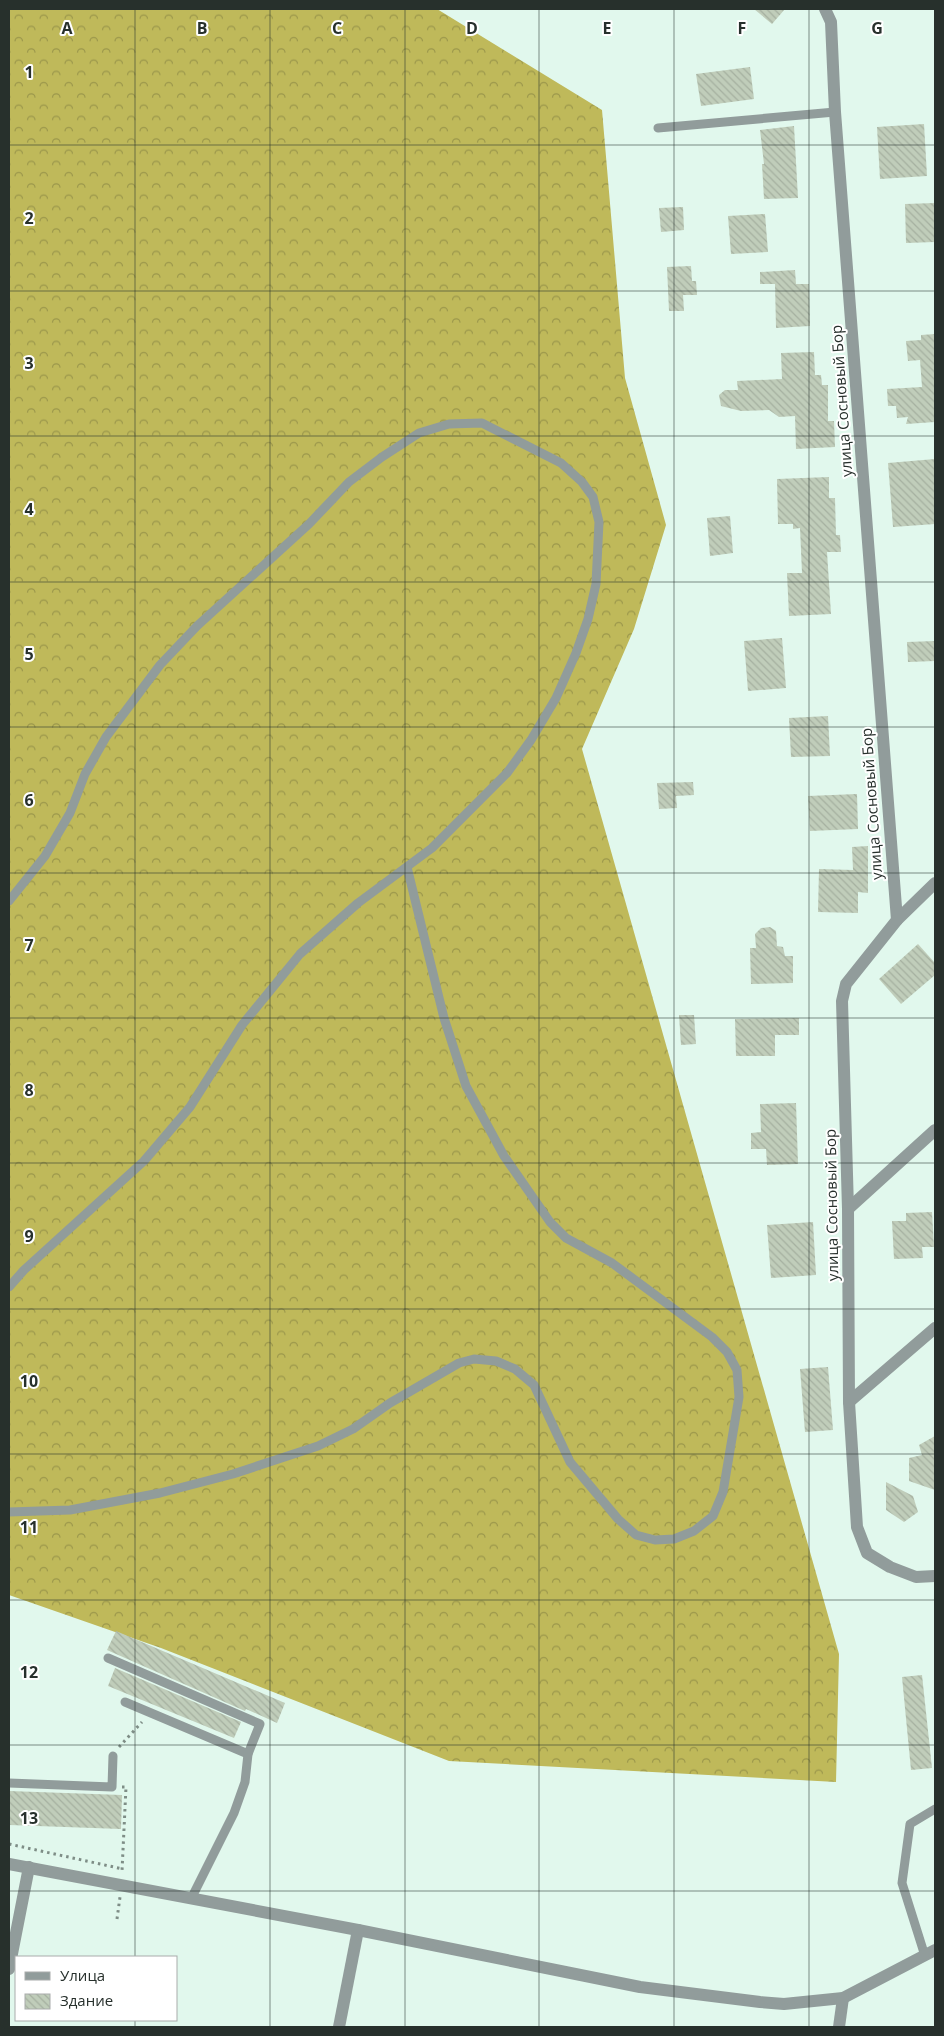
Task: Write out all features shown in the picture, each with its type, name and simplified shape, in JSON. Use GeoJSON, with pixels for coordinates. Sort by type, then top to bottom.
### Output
{"type":"FeatureCollection","features":[{"type":"Feature","properties":{"kind":"street","name":"улица Сосновый Бор"},"geometry":{"type":"LineString","coordinates":[[825,9],[831,22],[836,112],[896,920],[846,984],[842,1001],[848,1209],[849,1402],[857,1527],[866,1553],[890,1567],[916,1576],[935,1576]]}},
{"type":"Feature","properties":{"kind":"street"},"geometry":{"type":"LineString","coordinates":[[896,920],[935,883]]}},
{"type":"Feature","properties":{"kind":"street"},"geometry":{"type":"LineString","coordinates":[[848,1209],[935,1130]]}},
{"type":"Feature","properties":{"kind":"street"},"geometry":{"type":"LineString","coordinates":[[849,1402],[935,1328]]}},
{"type":"Feature","properties":{"kind":"street"},"geometry":{"type":"LineString","coordinates":[[9,1864],[358,1930],[640,1987],[784,2004],[843,1998],[930,1953]]}},
{"type":"Feature","properties":{"kind":"street"},"geometry":{"type":"LineString","coordinates":[[9,1969],[29,1867]]}},
{"type":"Feature","properties":{"kind":"street"},"geometry":{"type":"LineString","coordinates":[[339,2027],[358,1930]]}},
{"type":"Feature","properties":{"kind":"street"},"geometry":{"type":"LineString","coordinates":[[839,2027],[843,1998]]}},
{"type":"Feature","properties":{"kind":"lane"},"geometry":{"type":"LineString","coordinates":[[658,128],[836,112]]}},
{"type":"Feature","properties":{"kind":"lane"},"geometry":{"type":"LineString","coordinates":[[9,901],[45,856],[70,813],[86,774],[106,737],[160,665],[196,626],[309,524],[349,482],[382,457],[419,433],[450,424],[482,423],[561,463],[582,482],[593,498],[599,522],[596,584],[588,619],[576,652],[556,698],[531,740],[507,773],[432,848],[358,902],[300,954],[242,1026],[190,1107],[144,1160],[9,1286]]}},
{"type":"Feature","properties":{"kind":"lane"},"geometry":{"type":"LineString","coordinates":[[9,1512],[70,1510],[160,1493],[233,1474],[299,1453],[353,1429],[390,1403],[459,1363],[474,1359],[496,1361],[516,1369],[534,1385],[570,1462],[618,1519],[636,1535],[655,1540],[674,1539],[694,1531],[714,1516],[723,1492],[739,1396],[737,1370],[727,1352],[712,1337],[612,1263],[566,1238],[550,1222],[504,1156],[466,1086],[444,1018],[407,867]]}},
{"type":"Feature","properties":{"kind":"lane"},"geometry":{"type":"LineString","coordinates":[[108,1658],[260,1724],[248,1754],[245,1782],[234,1813],[190,1899]]}},
{"type":"Feature","properties":{"kind":"lane"},"geometry":{"type":"LineString","coordinates":[[125,1702],[248,1754]]}},
{"type":"Feature","properties":{"kind":"lane"},"geometry":{"type":"LineString","coordinates":[[9,1783],[112,1787],[113,1756]]}},
{"type":"Feature","properties":{"kind":"lane"},"geometry":{"type":"LineString","coordinates":[[930,1953],[902,1883],[910,1824],[935,1809]]}},
{"type":"Feature","properties":{"kind":"path"},"geometry":{"type":"LineString","coordinates":[[113,1756],[120,1744],[151,1713]]}},
{"type":"Feature","properties":{"kind":"path"},"geometry":{"type":"LineString","coordinates":[[112,1787],[126,1787],[122,1886],[117,1919]]}},
{"type":"Feature","properties":{"kind":"path"},"geometry":{"type":"LineString","coordinates":[[9,1844],[132,1871]]}},
{"type":"Feature","properties":{"kind":"green space"},"geometry":{"type":"Polygon","coordinates":[[[9,9],[437,9],[602,110],[625,378],[666,525],[634,629],[582,749],[839,1654],[836,1782],[449,1761],[161,1648],[9,1595],[9,9]]]}},
{"type":"Feature","properties":{"kind":"building"},"geometry":{"type":"Polygon","coordinates":[[[754,9],[785,9],[772,24],[754,9]]]}},
{"type":"Feature","properties":{"kind":"building"},"geometry":{"type":"Polygon","coordinates":[[[750,67],[754,99],[701,106],[696,74],[750,67]]]}},
{"type":"Feature","properties":{"kind":"building"},"geometry":{"type":"Polygon","coordinates":[[[924,124],[927,176],[880,179],[877,127],[924,124]]]}},
{"type":"Feature","properties":{"kind":"building"},"geometry":{"type":"Polygon","coordinates":[[[794,126],[798,198],[764,199],[762,164],[764,164],[760,130],[794,126]]]}},
{"type":"Feature","properties":{"kind":"building"},"geometry":{"type":"Polygon","coordinates":[[[935,203],[935,242],[906,243],[905,204],[935,203]]]}},
{"type":"Feature","properties":{"kind":"building"},"geometry":{"type":"Polygon","coordinates":[[[683,207],[684,230],[661,232],[659,208],[683,207]]]}},
{"type":"Feature","properties":{"kind":"building"},"geometry":{"type":"Polygon","coordinates":[[[765,214],[768,252],[731,254],[728,216],[765,214]]]}},
{"type":"Feature","properties":{"kind":"building"},"geometry":{"type":"Polygon","coordinates":[[[691,266],[692,281],[696,281],[697,295],[683,295],[684,311],[669,311],[667,267],[691,266]]]}},
{"type":"Feature","properties":{"kind":"building"},"geometry":{"type":"Polygon","coordinates":[[[795,270],[796,284],[809,284],[810,326],[776,328],[775,284],[760,284],[760,272],[795,270]]]}},
{"type":"Feature","properties":{"kind":"building"},"geometry":{"type":"Polygon","coordinates":[[[935,334],[935,422],[906,424],[908,417],[897,418],[896,406],[888,406],[887,389],[922,387],[920,360],[908,361],[906,341],[921,340],[921,335],[935,334]]]}},
{"type":"Feature","properties":{"kind":"building"},"geometry":{"type":"Polygon","coordinates":[[[814,352],[815,375],[821,375],[822,385],[828,385],[828,421],[834,421],[835,447],[796,449],[795,416],[779,417],[769,410],[741,411],[721,406],[719,395],[725,390],[738,390],[737,381],[782,379],[781,353],[814,352]]]}},
{"type":"Feature","properties":{"kind":"building"},"geometry":{"type":"Polygon","coordinates":[[[935,459],[935,524],[893,527],[888,463],[935,459]]]}},
{"type":"Feature","properties":{"kind":"building"},"geometry":{"type":"Polygon","coordinates":[[[829,477],[829,498],[835,498],[836,535],[840,535],[841,552],[827,552],[831,614],[789,616],[787,573],[802,573],[800,528],[793,529],[793,524],[778,524],[777,479],[829,477]]]}},
{"type":"Feature","properties":{"kind":"building"},"geometry":{"type":"Polygon","coordinates":[[[730,516],[733,553],[710,556],[707,518],[730,516]]]}},
{"type":"Feature","properties":{"kind":"building"},"geometry":{"type":"Polygon","coordinates":[[[782,638],[786,688],[748,691],[744,641],[782,638]]]}},
{"type":"Feature","properties":{"kind":"building"},"geometry":{"type":"Polygon","coordinates":[[[935,641],[935,661],[908,662],[907,642],[935,641]]]}},
{"type":"Feature","properties":{"kind":"building"},"geometry":{"type":"Polygon","coordinates":[[[828,716],[830,756],[791,757],[789,718],[828,716]]]}},
{"type":"Feature","properties":{"kind":"building"},"geometry":{"type":"Polygon","coordinates":[[[693,782],[694,795],[676,796],[677,808],[659,809],[657,783],[693,782]]]}},
{"type":"Feature","properties":{"kind":"building"},"geometry":{"type":"Polygon","coordinates":[[[857,794],[858,829],[810,831],[808,796],[857,794]]]}},
{"type":"Feature","properties":{"kind":"building"},"geometry":{"type":"Polygon","coordinates":[[[868,846],[868,893],[858,892],[858,913],[818,912],[819,869],[853,870],[852,847],[868,846]]]}},
{"type":"Feature","properties":{"kind":"building"},"geometry":{"type":"Polygon","coordinates":[[[770,927],[776,931],[777,946],[783,947],[785,956],[793,956],[793,983],[751,984],[750,948],[756,948],[755,934],[761,928],[770,927]]]}},
{"type":"Feature","properties":{"kind":"building"},"geometry":{"type":"Polygon","coordinates":[[[918,944],[935,963],[935,975],[901,1004],[879,979],[918,944]]]}},
{"type":"Feature","properties":{"kind":"building"},"geometry":{"type":"Polygon","coordinates":[[[679,1015],[694,1015],[696,1044],[681,1045],[679,1015]]]}},
{"type":"Feature","properties":{"kind":"building"},"geometry":{"type":"Polygon","coordinates":[[[799,1018],[799,1035],[775,1035],[775,1056],[736,1056],[735,1019],[799,1018]]]}},
{"type":"Feature","properties":{"kind":"building"},"geometry":{"type":"Polygon","coordinates":[[[796,1103],[798,1164],[767,1165],[766,1149],[751,1149],[751,1133],[761,1132],[760,1104],[796,1103]]]}},
{"type":"Feature","properties":{"kind":"building"},"geometry":{"type":"Polygon","coordinates":[[[932,1212],[934,1247],[922,1247],[923,1258],[894,1259],[892,1221],[906,1221],[906,1213],[932,1212]]]}},
{"type":"Feature","properties":{"kind":"building"},"geometry":{"type":"Polygon","coordinates":[[[813,1222],[816,1275],[771,1278],[767,1225],[813,1222]]]}},
{"type":"Feature","properties":{"kind":"building"},"geometry":{"type":"Polygon","coordinates":[[[828,1367],[833,1430],[805,1432],[800,1369],[828,1367]]]}},
{"type":"Feature","properties":{"kind":"building"},"geometry":{"type":"Polygon","coordinates":[[[935,1436],[935,1490],[909,1481],[909,1458],[922,1455],[919,1445],[935,1436]]]}},
{"type":"Feature","properties":{"kind":"building"},"geometry":{"type":"Polygon","coordinates":[[[886,1482],[913,1496],[918,1512],[904,1522],[886,1510],[886,1482]]]}},
{"type":"Feature","properties":{"kind":"building"},"geometry":{"type":"Polygon","coordinates":[[[116,1631],[285,1703],[277,1723],[246,1709],[245,1711],[107,1650],[116,1631]]]}},
{"type":"Feature","properties":{"kind":"building"},"geometry":{"type":"Polygon","coordinates":[[[115,1668],[241,1722],[234,1738],[108,1686],[115,1668]]]}},
{"type":"Feature","properties":{"kind":"building"},"geometry":{"type":"Polygon","coordinates":[[[922,1675],[932,1768],[911,1770],[902,1677],[922,1675]]]}},
{"type":"Feature","properties":{"kind":"building"},"geometry":{"type":"Polygon","coordinates":[[[9,1791],[122,1795],[121,1829],[9,1825],[9,1791]]]}}]}
